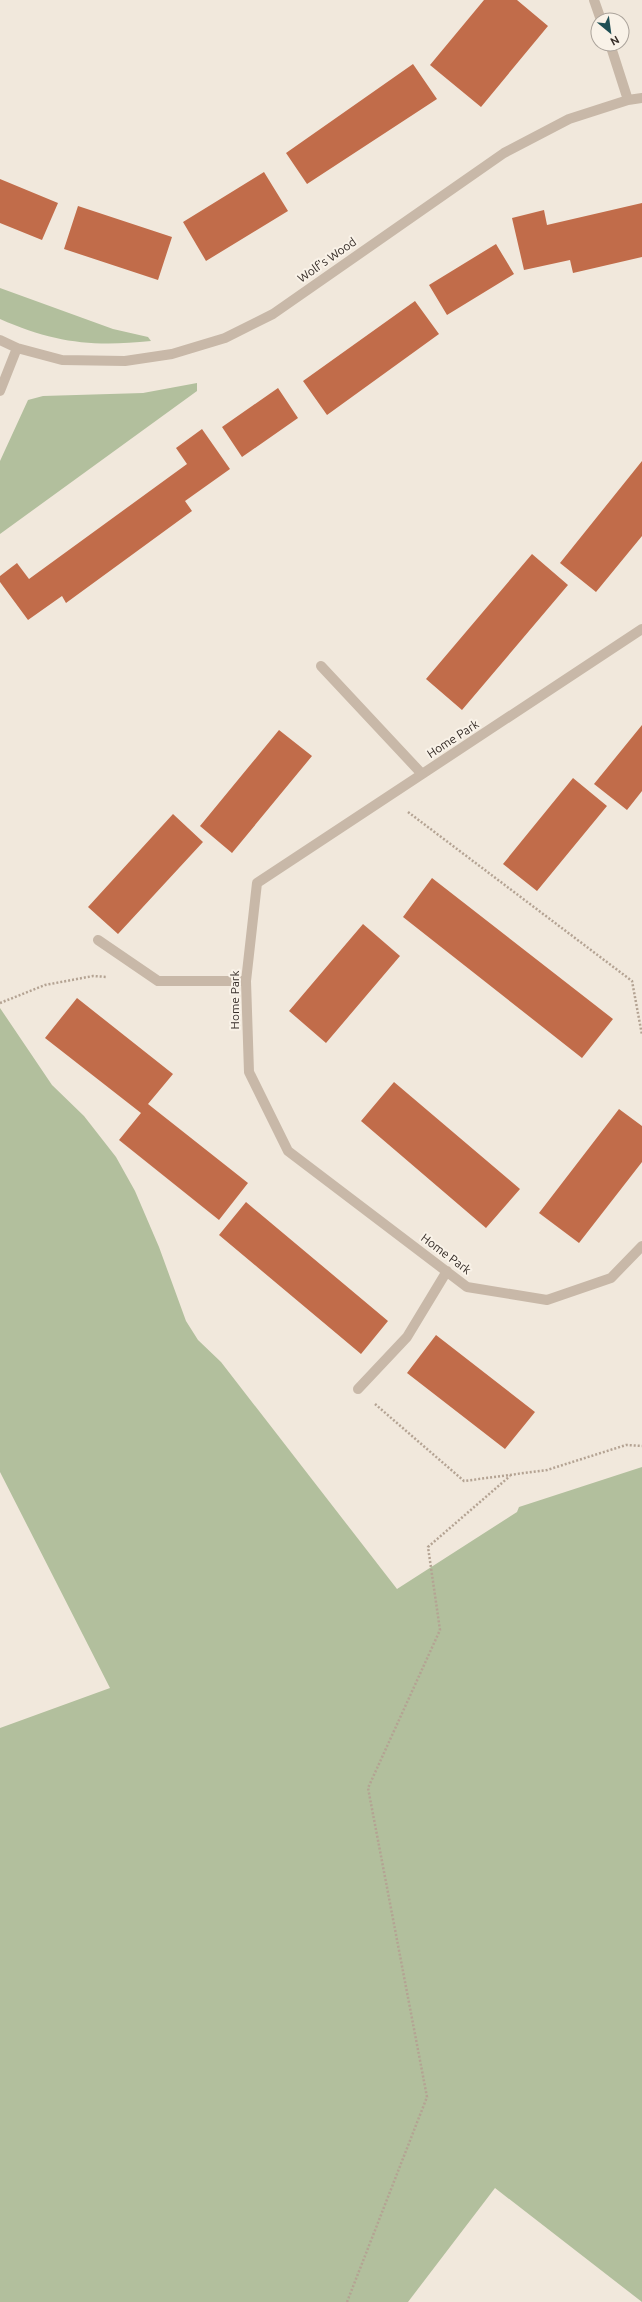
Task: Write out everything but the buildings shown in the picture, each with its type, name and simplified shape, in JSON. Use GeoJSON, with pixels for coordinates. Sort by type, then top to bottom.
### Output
{"type":"FeatureCollection","features":[{"type":"Feature","properties":{"kind":"street"},"geometry":{"type":"LineString","coordinates":[[594,0],[598,12]]}},
{"type":"Feature","properties":{"kind":"street"},"geometry":{"type":"LineString","coordinates":[[613,52],[628,100]]}},
{"type":"Feature","properties":{"kind":"street","name":"Wolf's Wood"},"geometry":{"type":"LineString","coordinates":[[0,340],[17,348],[62,360],[125,361],[172,354],[225,338],[273,314],[504,153],[569,119],[628,100],[642,98]]}},
{"type":"Feature","properties":{"kind":"street"},"geometry":{"type":"LineString","coordinates":[[0,390],[17,348]]}},
{"type":"Feature","properties":{"kind":"street","name":"Home Park"},"geometry":{"type":"LineString","coordinates":[[642,629],[258,883],[246,981],[249,1072],[288,1151],[468,1287],[547,1300],[611,1278],[642,1246]]}},
{"type":"Feature","properties":{"kind":"street"},"geometry":{"type":"LineString","coordinates":[[321,666],[422,774]]}},
{"type":"Feature","properties":{"kind":"street"},"geometry":{"type":"LineString","coordinates":[[98,940],[158,981],[246,981]]}},
{"type":"Feature","properties":{"kind":"street"},"geometry":{"type":"LineString","coordinates":[[358,1389],[407,1338],[446,1270]]}},
{"type":"Feature","properties":{"kind":"path"},"geometry":{"type":"LineString","coordinates":[[389,797],[632,981],[642,1035]]}},
{"type":"Feature","properties":{"kind":"path"},"geometry":{"type":"LineString","coordinates":[[0,1003],[45,985],[93,976],[115,978]]}},
{"type":"Feature","properties":{"kind":"path"},"geometry":{"type":"LineString","coordinates":[[358,1389],[464,1481],[547,1470],[626,1445],[642,1446]]}},
{"type":"Feature","properties":{"kind":"path"},"geometry":{"type":"LineString","coordinates":[[346,2302],[427,2097],[368,1788],[440,1630],[428,1547],[510,1476]]}},
{"type":"Feature","properties":{"kind":"green space"},"geometry":{"type":"Polygon","coordinates":[[[0,288],[113,329],[148,337],[151,341],[130,343],[92,343],[56,338],[20,327],[0,319],[0,288]]]}},
{"type":"Feature","properties":{"kind":"green space"},"geometry":{"type":"Polygon","coordinates":[[[197,383],[197,391],[0,534],[0,461],[28,400],[43,396],[143,393],[197,383]]]}},
{"type":"Feature","properties":{"kind":"green space"},"geometry":{"type":"Polygon","coordinates":[[[0,1008],[52,1085],[84,1116],[116,1157],[135,1191],[159,1247],[186,1321],[198,1340],[221,1362],[397,1589],[517,1512],[519,1507],[642,1467],[642,2302],[495,2188],[408,2302],[0,2302],[0,1728],[110,1688],[0,1472],[0,1008]]]}}]}
